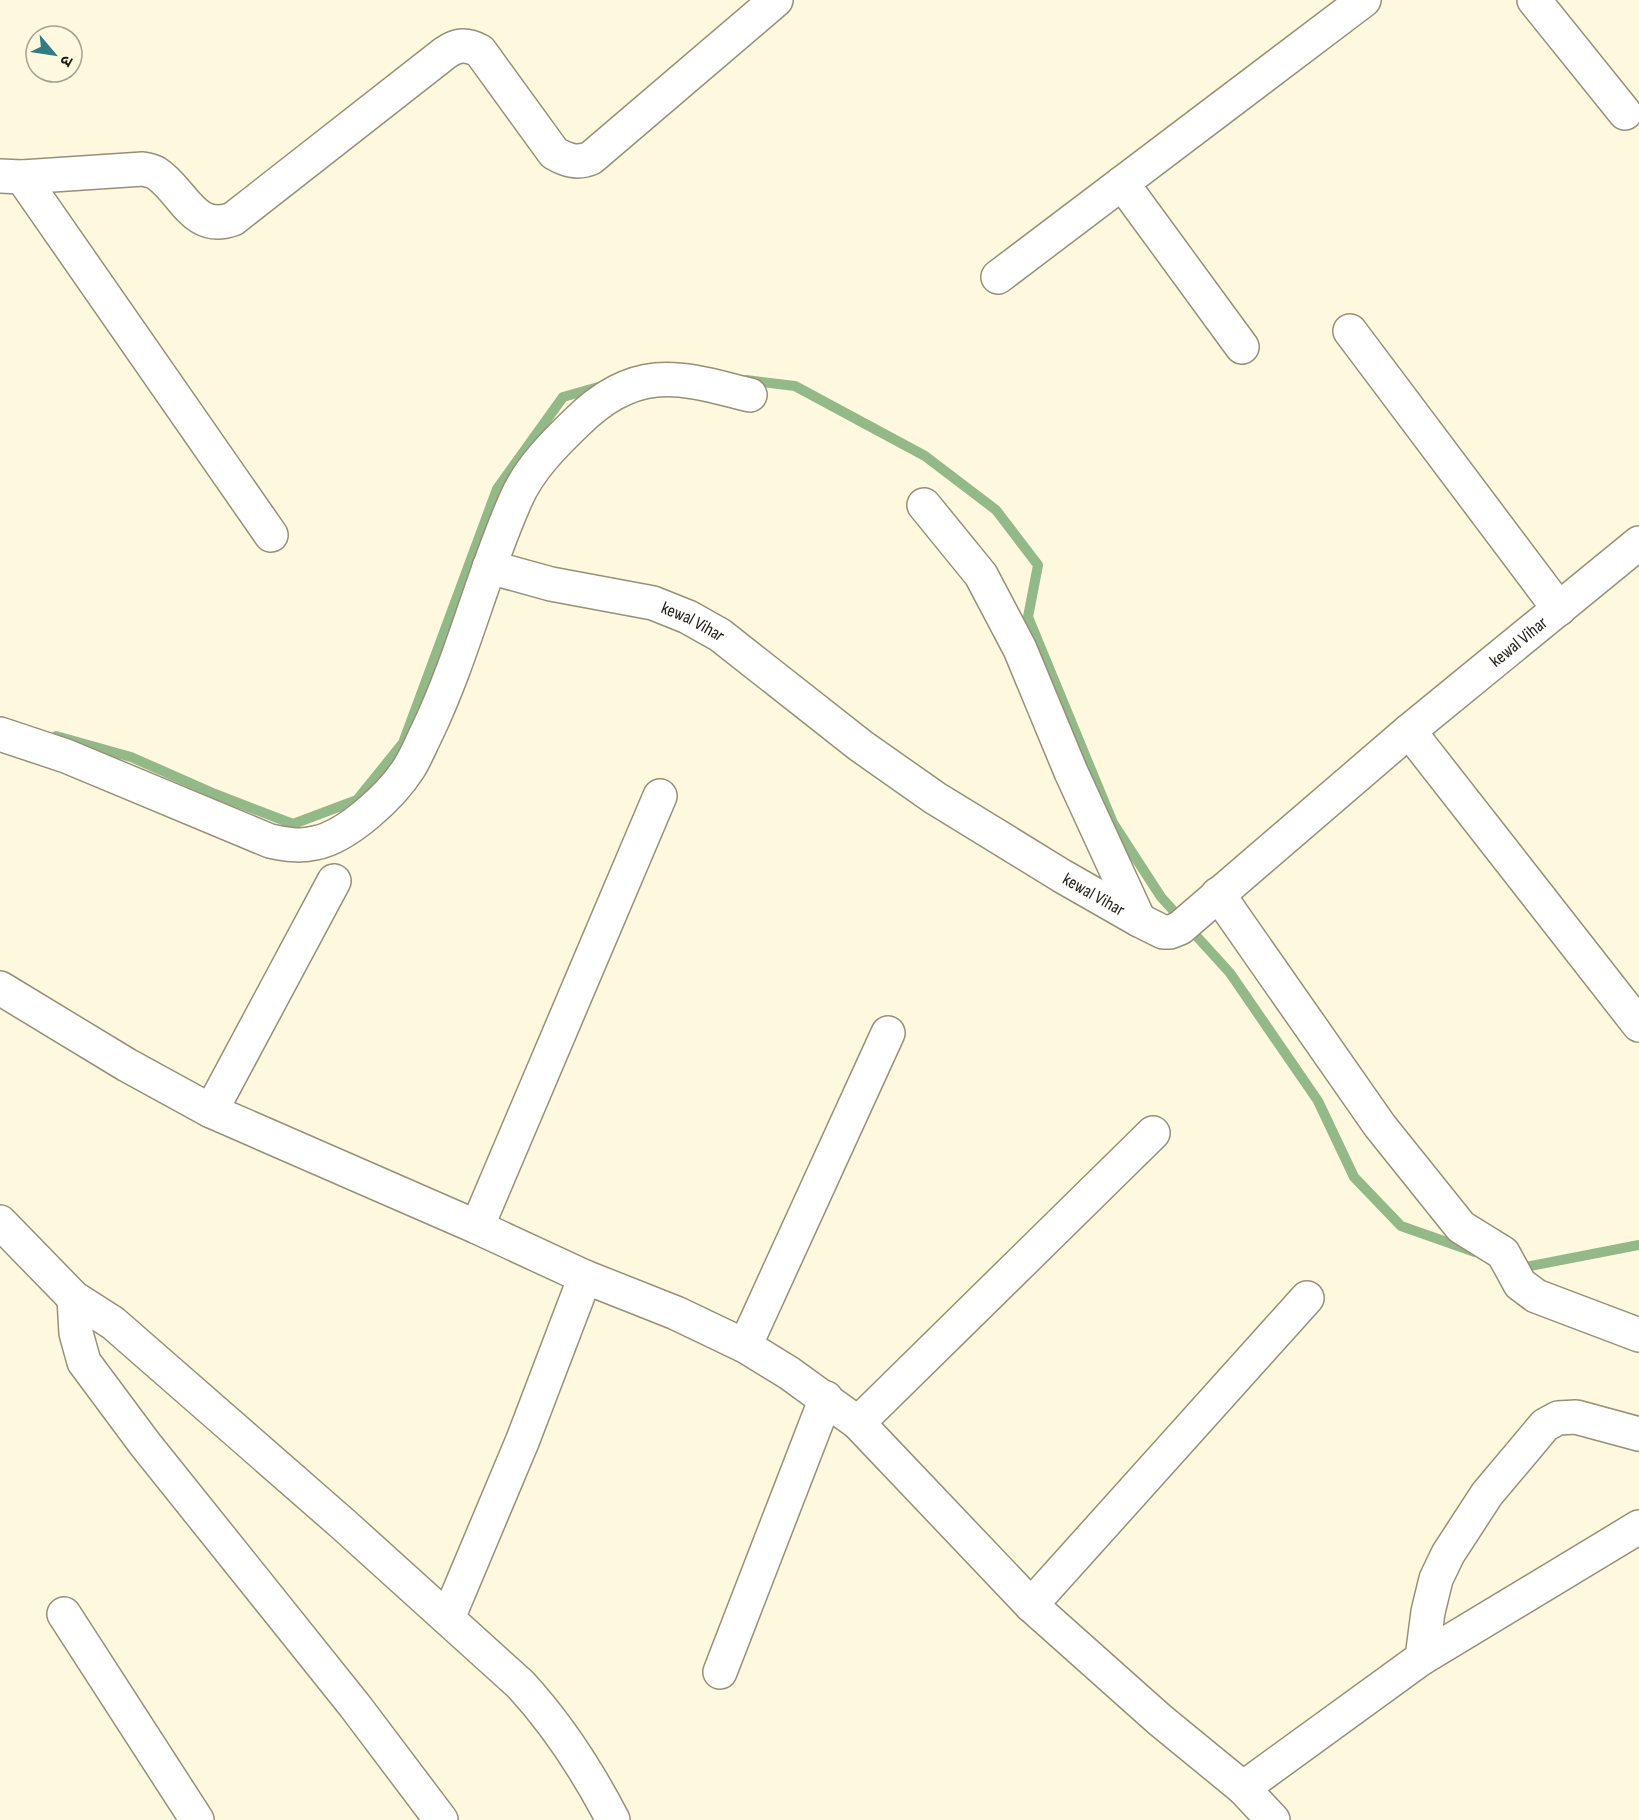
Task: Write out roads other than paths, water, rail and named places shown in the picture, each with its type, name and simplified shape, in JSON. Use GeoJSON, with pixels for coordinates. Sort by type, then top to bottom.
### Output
{"type":"FeatureCollection","features":[{"type":"Feature","properties":{"kind":"street"},"geometry":{"type":"LineString","coordinates":[[11,177],[142,169],[156,173],[198,214],[213,222],[223,222],[233,219],[445,53],[463,45],[480,51],[554,153],[574,162],[584,161],[591,158],[776,0]]}},
{"type":"Feature","properties":{"kind":"street"},"geometry":{"type":"LineString","coordinates":[[998,277],[1364,0]]}},
{"type":"Feature","properties":{"kind":"street"},"geometry":{"type":"LineString","coordinates":[[1534,0],[1625,113]]}},
{"type":"Feature","properties":{"kind":"street"},"geometry":{"type":"LineString","coordinates":[[11,177],[271,535]]}},
{"type":"Feature","properties":{"kind":"street"},"geometry":{"type":"LineString","coordinates":[[1122,183],[1242,347]]}},
{"type":"Feature","properties":{"kind":"street"},"geometry":{"type":"LineString","coordinates":[[1350,331],[1560,609]]}},
{"type":"Feature","properties":{"kind":"street"},"geometry":{"type":"LineString","coordinates":[[0,734],[66,756],[270,842],[292,846],[317,843],[349,828],[377,806],[409,769],[444,695],[489,567],[517,497],[553,445],[595,405],[627,387],[656,380],[697,382],[750,395]]}},
{"type":"Feature","properties":{"kind":"street"},"geometry":{"type":"LineString","coordinates":[[924,505],[981,575],[1020,650],[1071,772],[1139,920]]}},
{"type":"Feature","properties":{"kind":"street","name":"kewal Vihar"},"geometry":{"type":"LineString","coordinates":[[489,567],[551,584],[653,603],[688,617],[720,635],[861,746],[935,798],[1139,920],[1163,932],[1170,932],[1186,922],[1409,731],[1639,543]]}},
{"type":"Feature","properties":{"kind":"street"},"geometry":{"type":"LineString","coordinates":[[1409,731],[1639,1025]]}},
{"type":"Feature","properties":{"kind":"street"},"geometry":{"type":"LineString","coordinates":[[477,1227],[660,796]]}},
{"type":"Feature","properties":{"kind":"street"},"geometry":{"type":"LineString","coordinates":[[211,1110],[334,881]]}},
{"type":"Feature","properties":{"kind":"street"},"geometry":{"type":"LineString","coordinates":[[1218,894],[1380,1126],[1461,1227],[1496,1249],[1536,1296],[1639,1335]]}},
{"type":"Feature","properties":{"kind":"street"},"geometry":{"type":"LineString","coordinates":[[0,988],[127,1065],[211,1110],[585,1277],[676,1313],[745,1346],[826,1398],[858,1423],[1031,1605],[1160,1720],[1243,1788],[1273,1820]]}},
{"type":"Feature","properties":{"kind":"street"},"geometry":{"type":"LineString","coordinates":[[745,1346],[888,1033]]}},
{"type":"Feature","properties":{"kind":"street"},"geometry":{"type":"LineString","coordinates":[[858,1423],[1153,1133]]}},
{"type":"Feature","properties":{"kind":"street"},"geometry":{"type":"LineString","coordinates":[[0,1222],[74,1298],[113,1323],[520,1684],[543,1709],[592,1779],[613,1820]]}},
{"type":"Feature","properties":{"kind":"street"},"geometry":{"type":"LineString","coordinates":[[448,1618],[522,1442],[585,1277]]}},
{"type":"Feature","properties":{"kind":"street"},"geometry":{"type":"LineString","coordinates":[[74,1298],[76,1333],[84,1362],[145,1444],[356,1706],[428,1816]]}},
{"type":"Feature","properties":{"kind":"street"},"geometry":{"type":"LineString","coordinates":[[1031,1605],[1307,1298]]}},
{"type":"Feature","properties":{"kind":"street"},"geometry":{"type":"LineString","coordinates":[[720,1672],[826,1398]]}},
{"type":"Feature","properties":{"kind":"street"},"geometry":{"type":"LineString","coordinates":[[1422,1658],[1428,1612],[1436,1579],[1449,1554],[1487,1494],[1545,1425],[1558,1418],[1576,1417],[1639,1434]]}},
{"type":"Feature","properties":{"kind":"street"},"geometry":{"type":"LineString","coordinates":[[1243,1788],[1422,1658],[1639,1527]]}},
{"type":"Feature","properties":{"kind":"street"},"geometry":{"type":"LineString","coordinates":[[64,1614],[197,1820]]}},
{"type":"Feature","properties":{"kind":"waterway"},"geometry":{"type":"LineString","coordinates":[[746,380],[795,386],[925,456],[996,510],[1038,565],[1028,617],[1113,823],[1161,897],[1230,973],[1318,1101],[1354,1177],[1401,1226],[1475,1252]]}},
{"type":"Feature","properties":{"kind":"waterway"},"geometry":{"type":"LineString","coordinates":[[56,736],[131,757],[215,794],[293,824],[357,800],[403,743],[497,489],[563,397],[602,386]]}},
{"type":"Feature","properties":{"kind":"waterway"},"geometry":{"type":"LineString","coordinates":[[1516,1266],[1520,1268],[1639,1245]]}}]}
